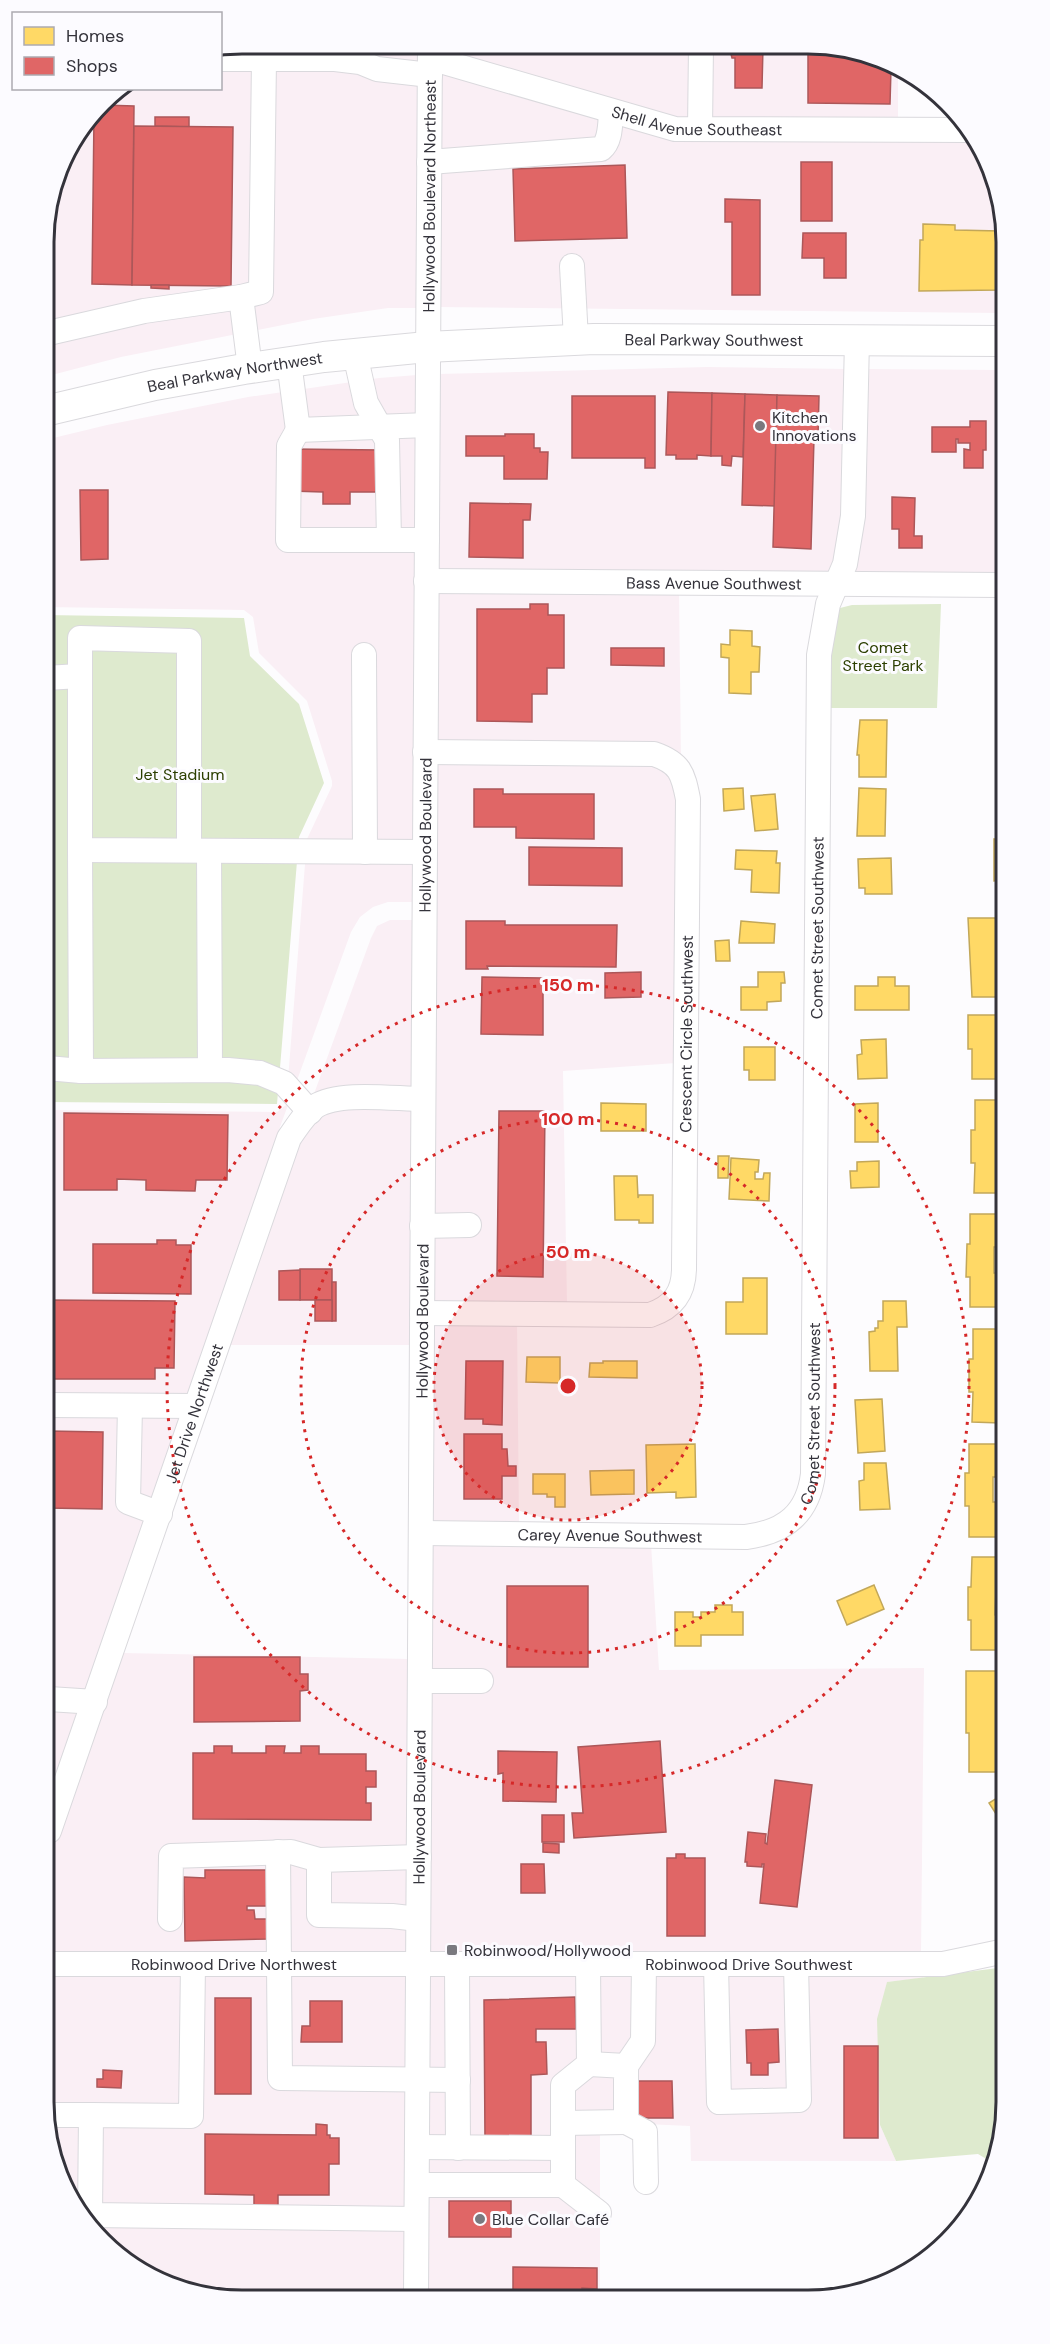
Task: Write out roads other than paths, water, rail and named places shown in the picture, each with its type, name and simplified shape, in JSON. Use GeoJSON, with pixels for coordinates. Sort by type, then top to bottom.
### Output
{"type":"FeatureCollection","features":[{"type":"Feature","properties":{"kind":"main road","name":"Beal Parkway Southwest"},"geometry":{"type":"LineString","coordinates":[[428,347],[576,339],[996,341]]}},
{"type":"Feature","properties":{"kind":"main road","name":"Beal Parkway Northwest"},"geometry":{"type":"LineString","coordinates":[[54,409],[155,386],[250,368],[428,347]]}},
{"type":"Feature","properties":{"kind":"street"},"geometry":{"type":"LineString","coordinates":[[700,129],[701,54]]}},
{"type":"Feature","properties":{"kind":"street","name":"Shell Avenue Southeast"},"geometry":{"type":"LineString","coordinates":[[222,59],[335,59],[360,62],[377,69],[430,59],[675,129],[958,130]]}},
{"type":"Feature","properties":{"kind":"street"},"geometry":{"type":"LineString","coordinates":[[54,331],[144,311],[261,292],[264,59]]}},
{"type":"Feature","properties":{"kind":"street","name":"Hollywood Boulevard Northeast"},"geometry":{"type":"LineString","coordinates":[[428,347],[430,59]]}},
{"type":"Feature","properties":{"kind":"street"},"geometry":{"type":"LineString","coordinates":[[429,162],[601,149],[606,145],[611,112]]}},
{"type":"Feature","properties":{"kind":"street"},"geometry":{"type":"LineString","coordinates":[[572,267],[576,339]]}},
{"type":"Feature","properties":{"kind":"street"},"geometry":{"type":"LineString","coordinates":[[241,297],[250,368]]}},
{"type":"Feature","properties":{"kind":"street","name":"Comet Street Southwest"},"geometry":{"type":"LineString","coordinates":[[795,1516],[807,1500],[813,1474],[819,655],[828,604],[846,560],[853,516],[857,340]]}},
{"type":"Feature","properties":{"kind":"street","name":"Hollywood Boulevard"},"geometry":{"type":"LineString","coordinates":[[416,2290],[428,347]]}},
{"type":"Feature","properties":{"kind":"street"},"geometry":{"type":"LineString","coordinates":[[355,354],[366,403],[387,441],[389,540]]}},
{"type":"Feature","properties":{"kind":"street"},"geometry":{"type":"LineString","coordinates":[[289,362],[298,430],[289,446],[288,540],[427,540]]}},
{"type":"Feature","properties":{"kind":"street"},"geometry":{"type":"LineString","coordinates":[[298,430],[427,425]]}},
{"type":"Feature","properties":{"kind":"street","name":"Bass Avenue Southwest"},"geometry":{"type":"LineString","coordinates":[[426,581],[996,585]]}},
{"type":"Feature","properties":{"kind":"street"},"geometry":{"type":"LineString","coordinates":[[81,1071],[80,638],[189,641],[210,1070]]}},
{"type":"Feature","properties":{"kind":"street"},"geometry":{"type":"LineString","coordinates":[[364,655],[366,852]]}},
{"type":"Feature","properties":{"kind":"street"},"geometry":{"type":"LineString","coordinates":[[54,677],[80,676]]}},
{"type":"Feature","properties":{"kind":"street","name":"Crescent Circle Southwest"},"geometry":{"type":"LineString","coordinates":[[422,1313],[650,1315],[662,1311],[679,1295],[683,1284],[684,1268],[688,810],[684,776],[679,768],[666,758],[654,754],[425,752]]}},
{"type":"Feature","properties":{"kind":"street"},"geometry":{"type":"LineString","coordinates":[[80,849],[425,852]]}},
{"type":"Feature","properties":{"kind":"street"},"geometry":{"type":"LineString","coordinates":[[54,1069],[81,1071],[210,1070],[260,1073],[284,1083],[310,1112]]}},
{"type":"Feature","properties":{"kind":"street","name":"Jet Drive Northwest"},"geometry":{"type":"LineString","coordinates":[[54,1817],[289,1138],[316,1106],[330,1100],[423,1099]]}},
{"type":"Feature","properties":{"kind":"street"},"geometry":{"type":"LineString","coordinates":[[422,1226],[470,1225]]}},
{"type":"Feature","properties":{"kind":"street"},"geometry":{"type":"LineString","coordinates":[[54,1405],[196,1406]]}},
{"type":"Feature","properties":{"kind":"street"},"geometry":{"type":"LineString","coordinates":[[130,1406],[128,1502],[160,1514]]}},
{"type":"Feature","properties":{"kind":"street","name":"Carey Avenue Southwest"},"geometry":{"type":"LineString","coordinates":[[421,1533],[746,1537],[774,1532],[795,1516]]}},
{"type":"Feature","properties":{"kind":"street"},"geometry":{"type":"LineString","coordinates":[[420,1682],[481,1681]]}},
{"type":"Feature","properties":{"kind":"street"},"geometry":{"type":"LineString","coordinates":[[54,1699],[95,1702]]}},
{"type":"Feature","properties":{"kind":"street"},"geometry":{"type":"LineString","coordinates":[[278,1852],[280,2078],[458,2080]]}},
{"type":"Feature","properties":{"kind":"street"},"geometry":{"type":"LineString","coordinates":[[171,1919],[171,1856],[291,1852],[319,1860],[419,1857]]}},
{"type":"Feature","properties":{"kind":"street"},"geometry":{"type":"LineString","coordinates":[[319,1860],[319,1915],[392,1916],[418,1919]]}},
{"type":"Feature","properties":{"kind":"street","name":"Robinwood Drive Southwest"},"geometry":{"type":"LineString","coordinates":[[418,1965],[943,1964],[996,1953]]}},
{"type":"Feature","properties":{"kind":"street","name":"Robinwood Drive Northwest"},"geometry":{"type":"LineString","coordinates":[[54,1964],[418,1965]]}},
{"type":"Feature","properties":{"kind":"street"},"geometry":{"type":"LineString","coordinates":[[55,2115],[191,2116],[193,1964]]}},
{"type":"Feature","properties":{"kind":"street"},"geometry":{"type":"LineString","coordinates":[[626,2122],[626,2066],[643,2041],[644,1964]]}},
{"type":"Feature","properties":{"kind":"street"},"geometry":{"type":"LineString","coordinates":[[716,1964],[719,2102],[798,2100],[796,1964]]}},
{"type":"Feature","properties":{"kind":"street"},"geometry":{"type":"LineString","coordinates":[[458,1965],[458,2148]]}},
{"type":"Feature","properties":{"kind":"street"},"geometry":{"type":"LineString","coordinates":[[588,1965],[589,2064]]}},
{"type":"Feature","properties":{"kind":"street"},"geometry":{"type":"LineString","coordinates":[[418,2007],[457,2006]]}},
{"type":"Feature","properties":{"kind":"street"},"geometry":{"type":"LineString","coordinates":[[563,2185],[563,2085],[589,2064],[626,2066]]}},
{"type":"Feature","properties":{"kind":"street"},"geometry":{"type":"LineString","coordinates":[[90,2212],[91,2115]]}},
{"type":"Feature","properties":{"kind":"street"},"geometry":{"type":"LineString","coordinates":[[563,2123],[626,2122],[645,2132],[646,2182]]}},
{"type":"Feature","properties":{"kind":"street"},"geometry":{"type":"LineString","coordinates":[[417,2147],[563,2148]]}},
{"type":"Feature","properties":{"kind":"street"},"geometry":{"type":"LineString","coordinates":[[417,2185],[563,2185],[599,2213]]}},
{"type":"Feature","properties":{"kind":"street"},"geometry":{"type":"LineString","coordinates":[[93,2216],[416,2219]]}},
{"type":"Feature","properties":{"kind":"place","name":"Kitchen Innovations"},"geometry":{"type":"Point","coordinates":[760,426]}},
{"type":"Feature","properties":{"kind":"place","name":"Robinwood/Hollywood"},"geometry":{"type":"Point","coordinates":[452,1950]}},
{"type":"Feature","properties":{"kind":"place","name":"Blue Collar Café"},"geometry":{"type":"Point","coordinates":[480,2219]}},
{"type":"Feature","properties":{"kind":"park label","name":"Comet Street Park"},"geometry":{"type":"Point","coordinates":[883,656]}},
{"type":"Feature","properties":{"kind":"park label","name":"Jet Stadium"},"geometry":{"type":"Point","coordinates":[180,774]}}]}
